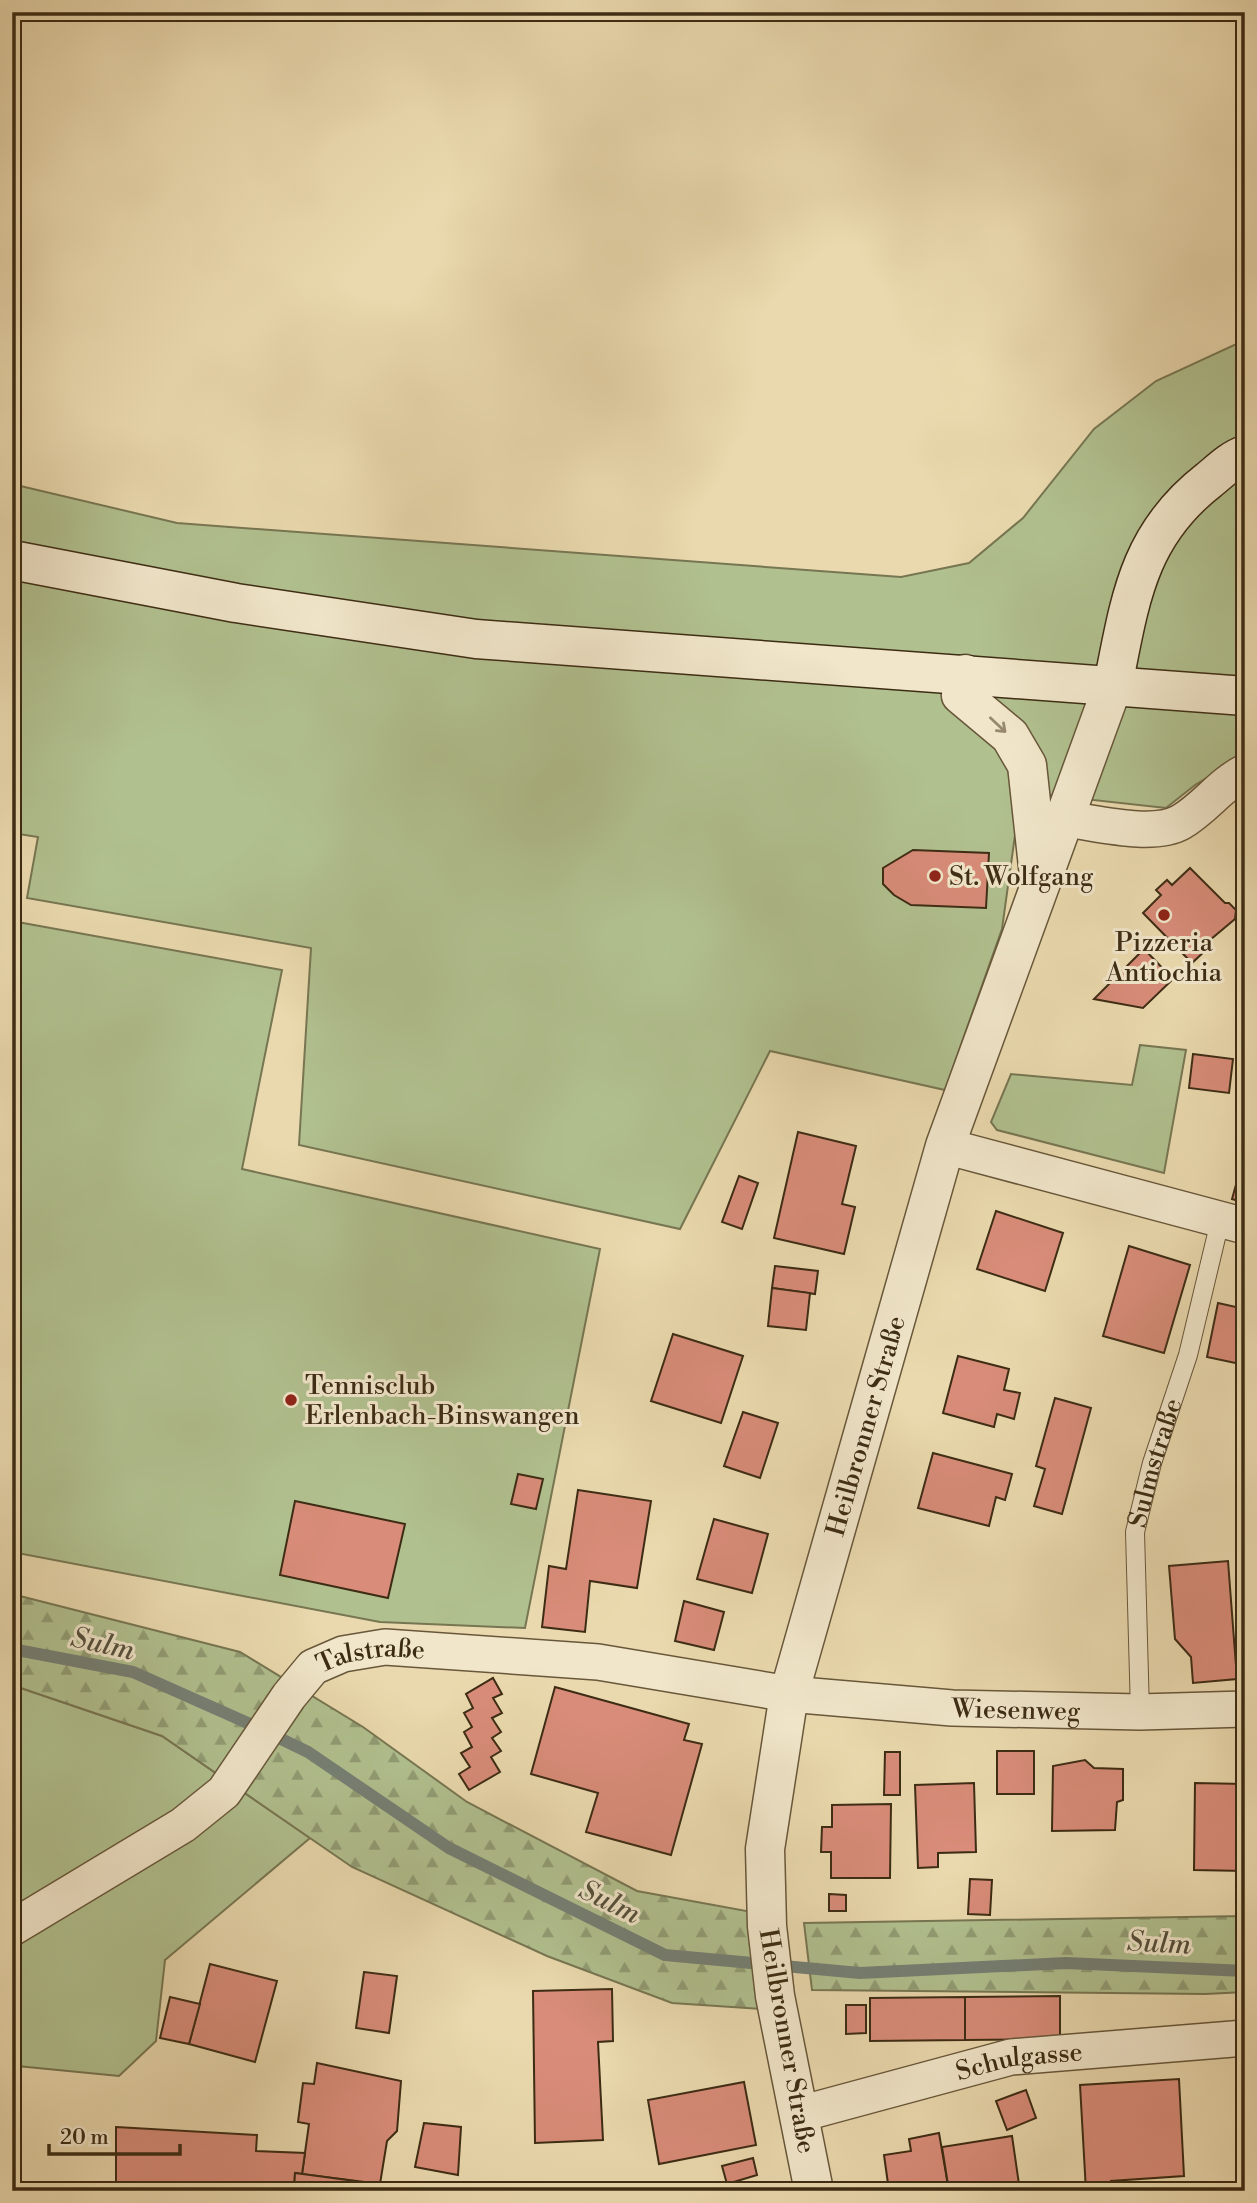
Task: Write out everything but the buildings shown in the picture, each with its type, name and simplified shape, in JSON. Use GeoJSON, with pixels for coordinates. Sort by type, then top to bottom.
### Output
{"type":"FeatureCollection","features":[{"type":"Feature","properties":{"kind":"street","name":"Heilbronner Straße"},"geometry":{"type":"LineString","coordinates":[[814,2191],[775,1996],[766,1926],[765,1849],[789,1694],[945,1146],[1113,685],[1134,583],[1155,537],[1192,493],[1245,455]]}},
{"type":"Feature","properties":{"kind":"street"},"geometry":{"type":"LineString","coordinates":[[12,560],[236,603],[475,639],[1245,696]]}},
{"type":"Feature","properties":{"kind":"street"},"geometry":{"type":"LineString","coordinates":[[965,674],[961,695],[1010,736],[1027,765],[1040,886]]}},
{"type":"Feature","properties":{"kind":"street"},"geometry":{"type":"LineString","coordinates":[[1065,820],[1157,831],[1182,822],[1230,780],[1245,772]]}},
{"type":"Feature","properties":{"kind":"street","name":"Sulmstraße"},"geometry":{"type":"LineString","coordinates":[[945,1146],[1232,1223]]}},
{"type":"Feature","properties":{"kind":"street","name":"Talstraße"},"geometry":{"type":"LineString","coordinates":[[12,1928],[183,1825],[224,1792],[289,1696],[313,1667],[344,1654],[385,1647],[598,1662],[789,1694]]}},
{"type":"Feature","properties":{"kind":"street","name":"Wiesenweg"},"geometry":{"type":"LineString","coordinates":[[789,1694],[952,1708],[1140,1712],[1245,1709]]}},
{"type":"Feature","properties":{"kind":"street","name":"Schulgasse"},"geometry":{"type":"LineString","coordinates":[[800,2113],[1011,2057],[1245,2038]]}},
{"type":"Feature","properties":{"kind":"lane","name":"Sulmstraße"},"geometry":{"type":"LineString","coordinates":[[1140,1712],[1135,1532],[1152,1463],[1232,1223]]}},
{"type":"Feature","properties":{"kind":"green space"},"geometry":{"type":"Polygon","coordinates":[[[1245,340],[1245,755],[1195,785],[1166,808],[1021,792],[1002,929],[945,1090],[770,1051],[680,1229],[299,1145],[311,948],[27,898],[38,837],[12,833],[12,484],[177,523],[901,577],[969,563],[1023,518],[1094,429],[1156,381],[1245,340]]]}},
{"type":"Feature","properties":{"kind":"green space","name":"Tennisclub Erlenbach-Binswangen"},"geometry":{"type":"Polygon","coordinates":[[[12,921],[282,970],[242,1169],[600,1249],[525,1628],[380,1622],[12,1552],[12,921]]]}},
{"type":"Feature","properties":{"kind":"green space"},"geometry":{"type":"Polygon","coordinates":[[[1140,1045],[1186,1050],[1164,1173],[997,1130],[991,1122],[1011,1074],[1132,1085],[1140,1045]]]}},
{"type":"Feature","properties":{"kind":"green space"},"geometry":{"type":"Polygon","coordinates":[[[12,1594],[240,1652],[363,1727],[467,1802],[637,1891],[752,1912],[761,2009],[672,2003],[547,1956],[352,1867],[162,1736],[12,1685],[12,1594]]]}},
{"type":"Feature","properties":{"kind":"green space"},"geometry":{"type":"Polygon","coordinates":[[[12,1685],[162,1736],[310,1838],[165,1960],[156,2041],[119,2076],[17,2066],[12,2060],[12,1685]]]}},
{"type":"Feature","properties":{"kind":"green space"},"geometry":{"type":"Polygon","coordinates":[[[1245,1916],[1245,1992],[1205,1994],[812,1990],[804,1923],[1245,1916]]]}},
{"type":"Feature","properties":{"kind":"waterway","name":"Sulm"},"geometry":{"type":"LineString","coordinates":[[12,1649],[133,1672],[250,1724],[308,1752],[449,1848],[665,1955],[860,1973],[1066,1963],[1245,1971]]}},
{"type":"Feature","properties":{"kind":"place","name":"St. Wolfgang"},"geometry":{"type":"Point","coordinates":[935,876]}},
{"type":"Feature","properties":{"kind":"place","name":"Pizzeria Antiochia"},"geometry":{"type":"Point","coordinates":[1164,915]}},
{"type":"Feature","properties":{"kind":"place","name":"Tennisclub Erlenbach-Binswangen"},"geometry":{"type":"Point","coordinates":[291,1400]}}]}
